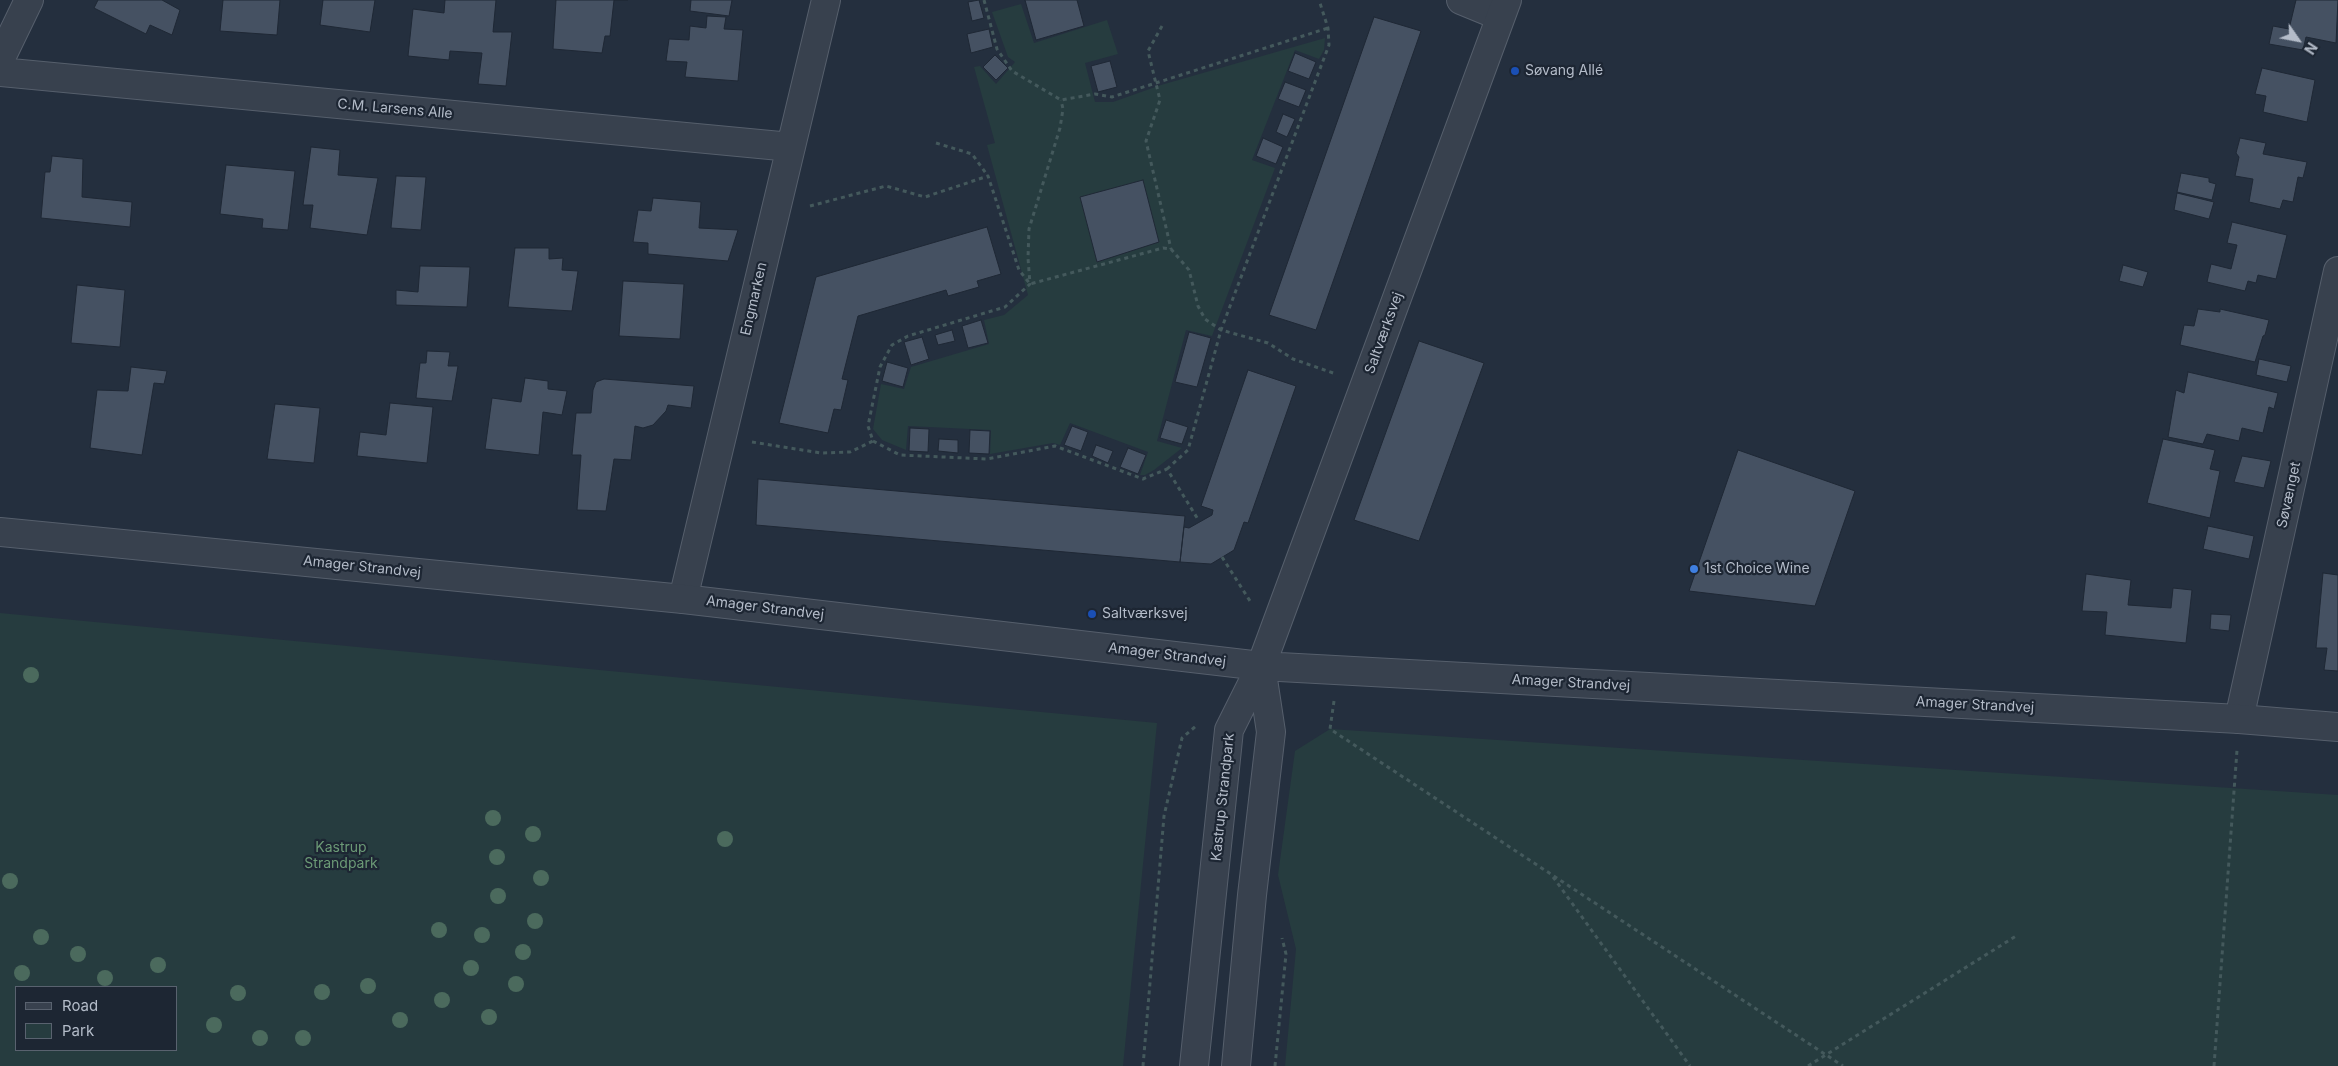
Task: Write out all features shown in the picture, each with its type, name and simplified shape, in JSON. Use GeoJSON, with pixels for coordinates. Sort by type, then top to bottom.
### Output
{"type":"FeatureCollection","features":[{"type":"Feature","properties":{"kind":"street"},"geometry":{"type":"LineString","coordinates":[[0,60],[29,0]]}},
{"type":"Feature","properties":{"kind":"street","name":"Engmarken"},"geometry":{"type":"LineString","coordinates":[[683,599],[826,0]]}},
{"type":"Feature","properties":{"kind":"street"},"geometry":{"type":"LineString","coordinates":[[1461,0],[1504,8]]}},
{"type":"Feature","properties":{"kind":"street","name":"Saltværksvej"},"geometry":{"type":"LineString","coordinates":[[1261,666],[1504,8]]}},
{"type":"Feature","properties":{"kind":"street","name":"C.M. Larsens Alle"},"geometry":{"type":"LineString","coordinates":[[0,72],[791,147]]}},
{"type":"Feature","properties":{"kind":"street","name":"Søvænget"},"geometry":{"type":"LineString","coordinates":[[2240,720],[2338,271]]}},
{"type":"Feature","properties":{"kind":"street","name":"Amager Strandvej"},"geometry":{"type":"LineString","coordinates":[[0,532],[683,599],[1261,666],[2338,727]]}},
{"type":"Feature","properties":{"kind":"street"},"geometry":{"type":"LineString","coordinates":[[1236,1066],[1252,894],[1271,732],[1261,666]]}},
{"type":"Feature","properties":{"kind":"street","name":"Kastrup Strandpark"},"geometry":{"type":"LineString","coordinates":[[1194,1066],[1229,730],[1261,666]]}},
{"type":"Feature","properties":{"kind":"path"},"geometry":{"type":"LineString","coordinates":[[984,0],[997,49],[1012,71],[1061,100],[1094,94],[1112,97],[1328,28]]}},
{"type":"Feature","properties":{"kind":"path"},"geometry":{"type":"LineString","coordinates":[[1171,249],[1163,248],[1030,284],[1005,307],[908,336],[892,346],[880,367],[868,426],[873,441],[900,455],[987,459],[1055,446],[1143,479],[1166,469],[1188,450],[1221,330],[1329,45],[1328,28],[1319,0]]}},
{"type":"Feature","properties":{"kind":"path"},"geometry":{"type":"LineString","coordinates":[[1162,26],[1148,51],[1160,100],[1146,141],[1171,249],[1189,270],[1198,306],[1205,318],[1221,330],[1268,343],[1293,359],[1365,384]]}},
{"type":"Feature","properties":{"kind":"path"},"geometry":{"type":"LineString","coordinates":[[1030,284],[1028,258],[1029,229],[1060,128],[1063,109],[1061,100]]}},
{"type":"Feature","properties":{"kind":"path"},"geometry":{"type":"LineString","coordinates":[[936,143],[972,154],[988,176],[1019,270],[1030,284]]}},
{"type":"Feature","properties":{"kind":"path"},"geometry":{"type":"LineString","coordinates":[[776,207],[804,208],[886,186],[925,197],[988,176]]}},
{"type":"Feature","properties":{"kind":"path"},"geometry":{"type":"LineString","coordinates":[[722,437],[821,453],[850,452],[873,441]]}},
{"type":"Feature","properties":{"kind":"path"},"geometry":{"type":"LineString","coordinates":[[1166,469],[1199,522]]}},
{"type":"Feature","properties":{"kind":"path"},"geometry":{"type":"LineString","coordinates":[[1222,558],[1272,636]]}},
{"type":"Feature","properties":{"kind":"path"},"geometry":{"type":"LineString","coordinates":[[1339,670],[1330,729],[1843,1066]]}},
{"type":"Feature","properties":{"kind":"path"},"geometry":{"type":"LineString","coordinates":[[2214,1066],[2240,720]]}},
{"type":"Feature","properties":{"kind":"path"},"geometry":{"type":"LineString","coordinates":[[1143,1066],[1164,816],[1182,738],[1197,725]]}},
{"type":"Feature","properties":{"kind":"path"},"geometry":{"type":"LineString","coordinates":[[1551,874],[1690,1066]]}},
{"type":"Feature","properties":{"kind":"path"},"geometry":{"type":"LineString","coordinates":[[1808,1066],[2016,936]]}},
{"type":"Feature","properties":{"kind":"green space"},"geometry":{"type":"Polygon","coordinates":[[[1021,4],[1034,43],[1107,20],[1118,54],[1085,63],[1095,102],[1113,102],[1161,85],[1325,38],[1324,50],[1319,59],[1295,50],[1252,160],[1275,168],[1212,336],[1186,330],[1157,441],[1182,448],[1145,475],[1140,475],[1148,452],[1070,423],[1060,445],[1053,443],[990,454],[991,430],[908,426],[906,450],[882,440],[873,429],[881,384],[904,389],[911,367],[989,344],[984,320],[1004,315],[1028,295],[987,145],[995,143],[974,67],[980,66],[996,84],[1015,62],[1008,57],[992,12],[1021,4]]]}},
{"type":"Feature","properties":{"kind":"green space","name":"Kastrup Strandpark"},"geometry":{"type":"Polygon","coordinates":[[[0,613],[1157,723],[1123,1066],[0,1066],[0,613]]]}},
{"type":"Feature","properties":{"kind":"green space"},"geometry":{"type":"Polygon","coordinates":[[[1330,729],[2338,795],[2338,1066],[1285,1066],[1296,949],[1278,875],[1295,751],[1330,729]]]}},
{"type":"Feature","properties":{"kind":"building"},"geometry":{"type":"Polygon","coordinates":[[[98,0],[162,0],[180,10],[172,35],[150,25],[146,34],[94,8],[98,0]]]}},
{"type":"Feature","properties":{"kind":"building"},"geometry":{"type":"Polygon","coordinates":[[[223,0],[280,0],[277,35],[220,31],[223,0]]]}},
{"type":"Feature","properties":{"kind":"building"},"geometry":{"type":"Polygon","coordinates":[[[323,0],[375,0],[370,32],[320,25],[323,0]]]}},
{"type":"Feature","properties":{"kind":"building"},"geometry":{"type":"Polygon","coordinates":[[[445,0],[496,0],[493,32],[512,32],[506,86],[478,84],[482,53],[450,51],[449,60],[408,56],[413,9],[444,13],[445,0]]]}},
{"type":"Feature","properties":{"kind":"building"},"geometry":{"type":"Polygon","coordinates":[[[556,0],[614,0],[610,36],[605,36],[602,53],[553,49],[556,0]]]}},
{"type":"Feature","properties":{"kind":"building"},"geometry":{"type":"Polygon","coordinates":[[[691,0],[732,0],[729,16],[690,11],[691,0]]]}},
{"type":"Feature","properties":{"kind":"building"},"geometry":{"type":"Polygon","coordinates":[[[979,0],[984,18],[972,21],[968,2],[979,0]]]}},
{"type":"Feature","properties":{"kind":"building"},"geometry":{"type":"Polygon","coordinates":[[[1025,0],[1077,0],[1084,26],[1036,40],[1025,0]]]}},
{"type":"Feature","properties":{"kind":"building"},"geometry":{"type":"Polygon","coordinates":[[[2296,0],[2338,0],[2336,43],[2306,37],[2303,50],[2269,44],[2273,26],[2289,29],[2296,0]]]}},
{"type":"Feature","properties":{"kind":"building"},"geometry":{"type":"Polygon","coordinates":[[[707,16],[726,17],[724,29],[743,30],[738,81],[685,77],[687,62],[666,61],[669,39],[689,40],[690,26],[706,28],[707,16]]]}},
{"type":"Feature","properties":{"kind":"building"},"geometry":{"type":"Polygon","coordinates":[[[1374,17],[1421,31],[1316,330],[1269,315],[1374,17]]]}},
{"type":"Feature","properties":{"kind":"building"},"geometry":{"type":"Polygon","coordinates":[[[989,29],[993,47],[971,53],[967,34],[989,29]]]}},
{"type":"Feature","properties":{"kind":"building"},"geometry":{"type":"Polygon","coordinates":[[[1295,53],[1316,62],[1309,79],[1288,71],[1295,53]]]}},
{"type":"Feature","properties":{"kind":"building"},"geometry":{"type":"Polygon","coordinates":[[[995,55],[1008,68],[996,80],[983,67],[995,55]]]}},
{"type":"Feature","properties":{"kind":"building"},"geometry":{"type":"Polygon","coordinates":[[[1110,61],[1117,87],[1098,92],[1091,66],[1110,61]]]}},
{"type":"Feature","properties":{"kind":"building"},"geometry":{"type":"Polygon","coordinates":[[[2262,68],[2315,80],[2307,122],[2263,112],[2266,96],[2255,94],[2262,68]]]}},
{"type":"Feature","properties":{"kind":"building"},"geometry":{"type":"Polygon","coordinates":[[[1285,82],[1306,90],[1299,107],[1278,99],[1285,82]]]}},
{"type":"Feature","properties":{"kind":"building"},"geometry":{"type":"Polygon","coordinates":[[[1283,114],[1295,119],[1287,137],[1276,132],[1283,114]]]}},
{"type":"Feature","properties":{"kind":"building"},"geometry":{"type":"Polygon","coordinates":[[[1263,138],[1283,147],[1276,164],[1256,156],[1263,138]]]}},
{"type":"Feature","properties":{"kind":"building"},"geometry":{"type":"Polygon","coordinates":[[[2240,138],[2266,143],[2263,154],[2307,162],[2303,178],[2298,177],[2293,202],[2283,200],[2280,209],[2249,202],[2253,179],[2235,176],[2239,157],[2236,153],[2240,138]]]}},
{"type":"Feature","properties":{"kind":"building"},"geometry":{"type":"Polygon","coordinates":[[[311,147],[340,150],[338,175],[378,178],[367,235],[310,228],[313,205],[303,205],[311,147]]]}},
{"type":"Feature","properties":{"kind":"building"},"geometry":{"type":"Polygon","coordinates":[[[52,156],[83,159],[82,197],[132,202],[130,227],[41,218],[45,172],[50,172],[52,156]]]}},
{"type":"Feature","properties":{"kind":"building"},"geometry":{"type":"Polygon","coordinates":[[[226,165],[295,171],[288,230],[262,228],[263,219],[220,214],[226,165]]]}},
{"type":"Feature","properties":{"kind":"building"},"geometry":{"type":"Polygon","coordinates":[[[2181,173],[2209,178],[2209,182],[2216,184],[2212,200],[2177,192],[2181,173]]]}},
{"type":"Feature","properties":{"kind":"building"},"geometry":{"type":"Polygon","coordinates":[[[396,176],[426,177],[421,230],[391,228],[396,176]]]}},
{"type":"Feature","properties":{"kind":"building"},"geometry":{"type":"Polygon","coordinates":[[[1143,180],[1159,242],[1097,262],[1080,197],[1143,180]]]}},
{"type":"Feature","properties":{"kind":"building"},"geometry":{"type":"Polygon","coordinates":[[[2177,193],[2214,202],[2209,219],[2174,210],[2177,193]]]}},
{"type":"Feature","properties":{"kind":"building"},"geometry":{"type":"Polygon","coordinates":[[[653,198],[701,202],[699,228],[738,230],[728,261],[648,254],[648,243],[633,242],[638,210],[651,211],[653,198]]]}},
{"type":"Feature","properties":{"kind":"building"},"geometry":{"type":"Polygon","coordinates":[[[2232,222],[2287,235],[2276,279],[2258,275],[2256,283],[2248,281],[2245,291],[2207,282],[2211,264],[2231,269],[2237,245],[2227,243],[2232,222]]]}},
{"type":"Feature","properties":{"kind":"building"},"geometry":{"type":"Polygon","coordinates":[[[987,227],[1001,274],[977,281],[979,287],[948,296],[946,290],[858,316],[842,379],[848,380],[841,410],[834,409],[828,433],[779,423],[816,277],[987,227]]]}},
{"type":"Feature","properties":{"kind":"building"},"geometry":{"type":"Polygon","coordinates":[[[515,248],[549,248],[549,259],[563,258],[562,270],[578,271],[572,311],[508,307],[515,248]]]}},
{"type":"Feature","properties":{"kind":"building"},"geometry":{"type":"Polygon","coordinates":[[[2123,265],[2148,272],[2143,287],[2119,281],[2123,265]]]}},
{"type":"Feature","properties":{"kind":"building"},"geometry":{"type":"Polygon","coordinates":[[[420,266],[470,267],[467,307],[396,305],[396,290],[418,292],[420,266]]]}},
{"type":"Feature","properties":{"kind":"building"},"geometry":{"type":"Polygon","coordinates":[[[623,281],[684,284],[680,339],[619,336],[623,281]]]}},
{"type":"Feature","properties":{"kind":"building"},"geometry":{"type":"Polygon","coordinates":[[[77,285],[125,290],[120,347],[71,343],[77,285]]]}},
{"type":"Feature","properties":{"kind":"building"},"geometry":{"type":"Polygon","coordinates":[[[2198,309],[2220,312],[2220,309],[2269,320],[2255,362],[2180,345],[2184,325],[2194,326],[2198,309]]]}},
{"type":"Feature","properties":{"kind":"building"},"geometry":{"type":"Polygon","coordinates":[[[981,320],[988,343],[968,348],[962,326],[981,320]]]}},
{"type":"Feature","properties":{"kind":"building"},"geometry":{"type":"Polygon","coordinates":[[[952,330],[955,341],[938,345],[935,335],[952,330]]]}},
{"type":"Feature","properties":{"kind":"building"},"geometry":{"type":"Polygon","coordinates":[[[1189,332],[1211,338],[1197,387],[1175,382],[1189,332]]]}},
{"type":"Feature","properties":{"kind":"building"},"geometry":{"type":"Polygon","coordinates":[[[922,337],[929,359],[911,365],[904,342],[922,337]]]}},
{"type":"Feature","properties":{"kind":"building"},"geometry":{"type":"Polygon","coordinates":[[[1419,341],[1484,363],[1419,541],[1354,520],[1419,341]]]}},
{"type":"Feature","properties":{"kind":"building"},"geometry":{"type":"Polygon","coordinates":[[[427,351],[450,352],[448,366],[458,366],[452,401],[416,398],[420,363],[426,363],[427,351]]]}},
{"type":"Feature","properties":{"kind":"building"},"geometry":{"type":"Polygon","coordinates":[[[2259,359],[2291,366],[2287,382],[2256,375],[2259,359]]]}},
{"type":"Feature","properties":{"kind":"building"},"geometry":{"type":"Polygon","coordinates":[[[887,362],[908,368],[903,387],[882,381],[887,362]]]}},
{"type":"Feature","properties":{"kind":"building"},"geometry":{"type":"Polygon","coordinates":[[[131,367],[167,371],[164,384],[154,383],[142,455],[90,448],[97,390],[128,391],[131,367]]]}},
{"type":"Feature","properties":{"kind":"building"},"geometry":{"type":"Polygon","coordinates":[[[1248,370],[1296,386],[1248,523],[1244,522],[1234,550],[1211,564],[1180,562],[1184,527],[1189,528],[1212,515],[1213,510],[1201,506],[1248,370]]]}},
{"type":"Feature","properties":{"kind":"building"},"geometry":{"type":"Polygon","coordinates":[[[2188,372],[2278,393],[2274,409],[2269,407],[2263,433],[2242,428],[2239,441],[2207,434],[2203,444],[2168,437],[2176,390],[2184,393],[2188,372]]]}},
{"type":"Feature","properties":{"kind":"building"},"geometry":{"type":"Polygon","coordinates":[[[525,378],[548,381],[548,389],[567,391],[562,415],[543,412],[539,455],[485,449],[492,398],[521,402],[525,378]]]}},
{"type":"Feature","properties":{"kind":"building"},"geometry":{"type":"Polygon","coordinates":[[[604,379],[694,386],[691,408],[668,405],[666,411],[653,425],[643,428],[635,426],[631,460],[614,459],[606,511],[577,510],[581,455],[572,455],[576,413],[591,413],[593,390],[596,382],[604,379]]]}},
{"type":"Feature","properties":{"kind":"building"},"geometry":{"type":"Polygon","coordinates":[[[390,403],[433,407],[427,463],[357,456],[360,432],[386,435],[390,403]]]}},
{"type":"Feature","properties":{"kind":"building"},"geometry":{"type":"Polygon","coordinates":[[[275,404],[320,408],[314,463],[267,459],[275,404]]]}},
{"type":"Feature","properties":{"kind":"building"},"geometry":{"type":"Polygon","coordinates":[[[1166,420],[1188,427],[1182,444],[1160,438],[1166,420]]]}},
{"type":"Feature","properties":{"kind":"building"},"geometry":{"type":"Polygon","coordinates":[[[1072,426],[1088,432],[1081,451],[1064,445],[1072,426]]]}},
{"type":"Feature","properties":{"kind":"building"},"geometry":{"type":"Polygon","coordinates":[[[910,428],[929,429],[928,452],[909,451],[910,428]]]}},
{"type":"Feature","properties":{"kind":"building"},"geometry":{"type":"Polygon","coordinates":[[[970,430],[990,431],[989,454],[969,453],[970,430]]]}},
{"type":"Feature","properties":{"kind":"building"},"geometry":{"type":"Polygon","coordinates":[[[939,439],[958,440],[958,453],[938,451],[939,439]]]}},
{"type":"Feature","properties":{"kind":"building"},"geometry":{"type":"Polygon","coordinates":[[[2163,439],[2215,450],[2210,469],[2220,471],[2210,518],[2147,503],[2163,439]]]}},
{"type":"Feature","properties":{"kind":"building"},"geometry":{"type":"Polygon","coordinates":[[[1096,445],[1113,451],[1108,463],[1092,456],[1096,445]]]}},
{"type":"Feature","properties":{"kind":"building"},"geometry":{"type":"Polygon","coordinates":[[[1128,448],[1146,455],[1138,474],[1120,467],[1128,448]]]}},
{"type":"Feature","properties":{"kind":"building"},"geometry":{"type":"Polygon","coordinates":[[[1738,450],[1855,491],[1815,606],[1689,591],[1738,450]]]}},
{"type":"Feature","properties":{"kind":"building"},"geometry":{"type":"Polygon","coordinates":[[[2242,456],[2271,461],[2264,488],[2234,482],[2242,456]]]}},
{"type":"Feature","properties":{"kind":"building"},"geometry":{"type":"Polygon","coordinates":[[[758,479],[1185,516],[1180,562],[756,525],[758,479]]]}},
{"type":"Feature","properties":{"kind":"building"},"geometry":{"type":"Polygon","coordinates":[[[2208,526],[2254,536],[2249,559],[2203,549],[2208,526]]]}},
{"type":"Feature","properties":{"kind":"building"},"geometry":{"type":"Polygon","coordinates":[[[2323,573],[2338,575],[2338,671],[2324,670],[2327,648],[2316,648],[2323,573]]]}},
{"type":"Feature","properties":{"kind":"building"},"geometry":{"type":"Polygon","coordinates":[[[2086,574],[2131,580],[2128,605],[2171,608],[2173,588],[2192,590],[2186,643],[2105,635],[2107,612],[2082,611],[2086,574]]]}},
{"type":"Feature","properties":{"kind":"building"},"geometry":{"type":"Polygon","coordinates":[[[2211,614],[2231,615],[2229,631],[2210,629],[2211,614]]]}},
{"type":"Feature","properties":{"kind":"place","name":"Søvang Allé"},"geometry":{"type":"Point","coordinates":[1515,71]}},
{"type":"Feature","properties":{"kind":"place","name":"1st Choice Wine"},"geometry":{"type":"Point","coordinates":[1694,569]}},
{"type":"Feature","properties":{"kind":"place","name":"Saltværksvej"},"geometry":{"type":"Point","coordinates":[1092,614]}}]}
